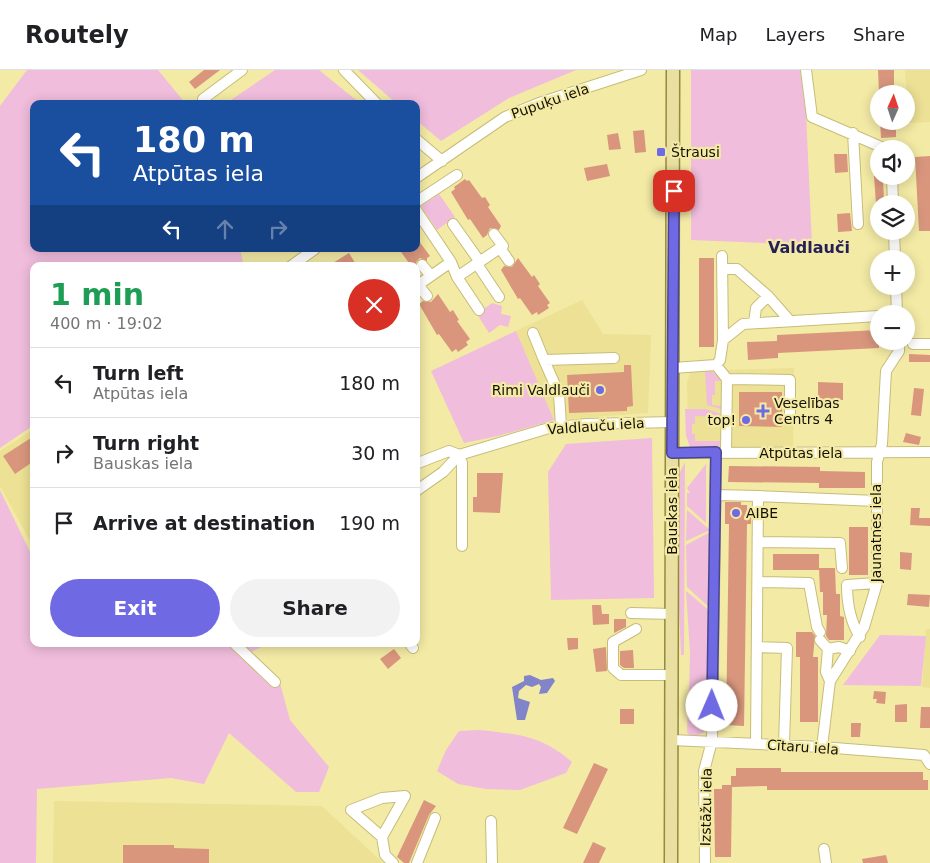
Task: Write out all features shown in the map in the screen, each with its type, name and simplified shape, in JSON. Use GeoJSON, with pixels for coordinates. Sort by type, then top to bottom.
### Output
{"type":"FeatureCollection","features":[{"type":"Feature","properties":{"kind":"main road","name":"Bauskas iela"},"geometry":{"type":"LineString","coordinates":[[671,863],[673,70]]}},
{"type":"Feature","properties":{"kind":"street"},"geometry":{"type":"LineString","coordinates":[[203,98],[242,70]]}},
{"type":"Feature","properties":{"kind":"street"},"geometry":{"type":"LineString","coordinates":[[344,70],[373,100]]}},
{"type":"Feature","properties":{"kind":"street","name":"Pupuķu iela"},"geometry":{"type":"LineString","coordinates":[[420,175],[505,116],[641,70]]}},
{"type":"Feature","properties":{"kind":"street"},"geometry":{"type":"LineString","coordinates":[[806,70],[812,117],[870,141]]}},
{"type":"Feature","properties":{"kind":"street"},"geometry":{"type":"LineString","coordinates":[[853,133],[858,224]]}},
{"type":"Feature","properties":{"kind":"street"},"geometry":{"type":"LineString","coordinates":[[420,142],[442,161]]}},
{"type":"Feature","properties":{"kind":"street"},"geometry":{"type":"LineString","coordinates":[[420,199],[457,175]]}},
{"type":"Feature","properties":{"kind":"street"},"geometry":{"type":"LineString","coordinates":[[420,216],[451,262],[457,277],[479,310]]}},
{"type":"Feature","properties":{"kind":"street"},"geometry":{"type":"LineString","coordinates":[[453,224],[499,296]]}},
{"type":"Feature","properties":{"kind":"street"},"geometry":{"type":"LineString","coordinates":[[457,277],[503,246],[494,234]]}},
{"type":"Feature","properties":{"kind":"street"},"geometry":{"type":"LineString","coordinates":[[500,248],[509,261]]}},
{"type":"Feature","properties":{"kind":"street"},"geometry":{"type":"LineString","coordinates":[[296,262],[311,252]]}},
{"type":"Feature","properties":{"kind":"street"},"geometry":{"type":"LineString","coordinates":[[672,368],[716,365],[720,360],[723,340],[722,256]]}},
{"type":"Feature","properties":{"kind":"street"},"geometry":{"type":"LineString","coordinates":[[420,284],[451,262]]}},
{"type":"Feature","properties":{"kind":"street"},"geometry":{"type":"LineString","coordinates":[[422,265],[431,276]]}},
{"type":"Feature","properties":{"kind":"street"},"geometry":{"type":"LineString","coordinates":[[723,269],[737,270],[768,296],[790,321]]}},
{"type":"Feature","properties":{"kind":"street"},"geometry":{"type":"LineString","coordinates":[[420,287],[427,296]]}},
{"type":"Feature","properties":{"kind":"street"},"geometry":{"type":"LineString","coordinates":[[754,323],[756,308],[761,300],[768,296]]}},
{"type":"Feature","properties":{"kind":"street"},"geometry":{"type":"LineString","coordinates":[[723,340],[743,324],[870,317]]}},
{"type":"Feature","properties":{"kind":"street"},"geometry":{"type":"LineString","coordinates":[[533,332],[559,394],[561,426]]}},
{"type":"Feature","properties":{"kind":"street"},"geometry":{"type":"LineString","coordinates":[[915,344],[930,344]]}},
{"type":"Feature","properties":{"kind":"street","name":"Jaunatnes iela"},"geometry":{"type":"LineString","coordinates":[[822,747],[830,681],[860,637],[870,614],[877,583],[878,452],[882,444],[886,371],[899,350]]}},
{"type":"Feature","properties":{"kind":"street"},"geometry":{"type":"LineString","coordinates":[[544,360],[614,358]]}},
{"type":"Feature","properties":{"kind":"street"},"geometry":{"type":"LineString","coordinates":[[716,365],[727,379],[790,380],[790,419]]}},
{"type":"Feature","properties":{"kind":"street","name":"Izstāžu iela"},"geometry":{"type":"LineString","coordinates":[[705,863],[704,771],[712,741],[717,495],[727,379]]}},
{"type":"Feature","properties":{"kind":"street","name":"Valdlauču iela"},"geometry":{"type":"LineString","coordinates":[[420,488],[443,472],[459,456],[561,426],[673,422]]}},
{"type":"Feature","properties":{"kind":"street"},"geometry":{"type":"LineString","coordinates":[[420,462],[449,451],[459,456],[462,463],[462,546]]}},
{"type":"Feature","properties":{"kind":"street","name":"Atpūtas iela"},"geometry":{"type":"LineString","coordinates":[[672,453],[930,452]]}},
{"type":"Feature","properties":{"kind":"street"},"geometry":{"type":"LineString","coordinates":[[717,495],[877,501]]}},
{"type":"Feature","properties":{"kind":"street"},"geometry":{"type":"LineString","coordinates":[[756,744],[758,496]]}},
{"type":"Feature","properties":{"kind":"street"},"geometry":{"type":"LineString","coordinates":[[758,542],[840,543],[849,609],[854,628],[860,637]]}},
{"type":"Feature","properties":{"kind":"street"},"geometry":{"type":"LineString","coordinates":[[758,582],[809,583],[821,644],[828,649],[839,647],[850,651]]}},
{"type":"Feature","properties":{"kind":"street"},"geometry":{"type":"LineString","coordinates":[[847,584],[877,583]]}},
{"type":"Feature","properties":{"kind":"street"},"geometry":{"type":"LineString","coordinates":[[631,613],[672,614]]}},
{"type":"Feature","properties":{"kind":"street"},"geometry":{"type":"LineString","coordinates":[[636,629],[614,642],[613,668],[621,676],[672,675]]}},
{"type":"Feature","properties":{"kind":"street"},"geometry":{"type":"LineString","coordinates":[[238,647],[275,682]]}},
{"type":"Feature","properties":{"kind":"street"},"geometry":{"type":"LineString","coordinates":[[758,647],[787,648],[784,745]]}},
{"type":"Feature","properties":{"kind":"street"},"geometry":{"type":"LineString","coordinates":[[828,649],[826,672],[830,681]]}},
{"type":"Feature","properties":{"kind":"street","name":"Cītaru iela"},"geometry":{"type":"LineString","coordinates":[[672,740],[822,747],[924,755],[930,764]]}},
{"type":"Feature","properties":{"kind":"street"},"geometry":{"type":"LineString","coordinates":[[382,836],[351,810],[382,798],[405,796],[382,836],[385,855],[393,863]]}},
{"type":"Feature","properties":{"kind":"street"},"geometry":{"type":"LineString","coordinates":[[417,863],[435,818]]}},
{"type":"Feature","properties":{"kind":"street"},"geometry":{"type":"LineString","coordinates":[[490,821],[492,863]]}},
{"type":"Feature","properties":{"kind":"street"},"geometry":{"type":"LineString","coordinates":[[824,849],[826,863]]}},
{"type":"Feature","properties":{"kind":"shaded area"},"geometry":{"type":"Polygon","coordinates":[[[27,70],[158,70],[183,100],[30,100],[30,252],[241,252],[243,262],[30,262],[30,428],[0,448],[0,106],[27,70]]]}},
{"type":"Feature","properties":{"kind":"shaded area"},"geometry":{"type":"Polygon","coordinates":[[[275,70],[319,70],[356,100],[231,100],[275,70]]]}},
{"type":"Feature","properties":{"kind":"shaded area"},"geometry":{"type":"Polygon","coordinates":[[[358,70],[576,70],[509,98],[441,141],[420,123],[420,100],[392,100],[358,70]]]}},
{"type":"Feature","properties":{"kind":"shaded area"},"geometry":{"type":"Polygon","coordinates":[[[691,70],[800,70],[806,113],[812,245],[691,240],[691,70]]]}},
{"type":"Feature","properties":{"kind":"shaded area"},"geometry":{"type":"Polygon","coordinates":[[[905,70],[930,70],[930,122],[915,123],[915,85],[906,85],[905,70]]]}},
{"type":"Feature","properties":{"kind":"shaded area"},"geometry":{"type":"Polygon","coordinates":[[[439,194],[455,217],[437,230],[421,206],[439,194]]]}},
{"type":"Feature","properties":{"kind":"shaded area"},"geometry":{"type":"Polygon","coordinates":[[[582,300],[603,334],[651,335],[648,413],[554,420],[516,331],[582,300]]]}},
{"type":"Feature","properties":{"kind":"shaded area"},"geometry":{"type":"Polygon","coordinates":[[[492,303],[502,306],[501,314],[511,316],[508,327],[500,325],[489,333],[477,314],[492,303]]]}},
{"type":"Feature","properties":{"kind":"shaded area"},"geometry":{"type":"Polygon","coordinates":[[[516,331],[554,420],[498,436],[464,443],[431,371],[516,331]]]}},
{"type":"Feature","properties":{"kind":"shaded area"},"geometry":{"type":"Polygon","coordinates":[[[794,368],[793,456],[691,457],[688,434],[687,382],[691,371],[794,368]]]}},
{"type":"Feature","properties":{"kind":"shaded area"},"geometry":{"type":"Polygon","coordinates":[[[705,371],[713,372],[723,381],[715,381],[715,395],[712,395],[712,405],[721,406],[721,409],[707,405],[705,371]]]}},
{"type":"Feature","properties":{"kind":"shaded area"},"geometry":{"type":"Polygon","coordinates":[[[685,409],[706,409],[721,414],[721,417],[695,416],[695,424],[692,424],[692,434],[695,434],[695,441],[721,441],[719,446],[690,448],[686,435],[685,409]]]}},
{"type":"Feature","properties":{"kind":"shaded area"},"geometry":{"type":"Polygon","coordinates":[[[30,432],[30,541],[0,486],[0,451],[30,432]]]}},
{"type":"Feature","properties":{"kind":"shaded area"},"geometry":{"type":"Polygon","coordinates":[[[652,438],[654,598],[551,600],[548,472],[566,444],[652,438]]]}},
{"type":"Feature","properties":{"kind":"shaded area"},"geometry":{"type":"Polygon","coordinates":[[[685,462],[684,655],[681,655],[679,607],[680,472],[685,462]]]}},
{"type":"Feature","properties":{"kind":"shaded area"},"geometry":{"type":"Polygon","coordinates":[[[706,464],[706,523],[687,506],[687,493],[690,493],[687,488],[706,464]]]}},
{"type":"Feature","properties":{"kind":"shaded area"},"geometry":{"type":"Polygon","coordinates":[[[0,490],[30,552],[30,647],[262,647],[240,657],[280,683],[290,720],[329,767],[319,792],[296,792],[229,733],[204,784],[171,778],[37,789],[36,863],[0,863],[0,490]]]}},
{"type":"Feature","properties":{"kind":"shaded area"},"geometry":{"type":"Polygon","coordinates":[[[687,510],[710,530],[686,541],[687,510]]]}},
{"type":"Feature","properties":{"kind":"shaded area"},"geometry":{"type":"Polygon","coordinates":[[[712,531],[711,609],[687,587],[686,545],[712,531]]]}},
{"type":"Feature","properties":{"kind":"shaded area"},"geometry":{"type":"Polygon","coordinates":[[[686,591],[711,612],[708,721],[689,696],[690,653],[686,591]]]}},
{"type":"Feature","properties":{"kind":"shaded area"},"geometry":{"type":"Polygon","coordinates":[[[926,629],[930,629],[930,688],[922,687],[926,629]]]}},
{"type":"Feature","properties":{"kind":"shaded area"},"geometry":{"type":"Polygon","coordinates":[[[880,635],[926,636],[921,686],[843,685],[880,635]]]}},
{"type":"Feature","properties":{"kind":"shaded area"},"geometry":{"type":"Polygon","coordinates":[[[688,700],[708,724],[706,731],[699,735],[689,735],[687,732],[688,700]]]}},
{"type":"Feature","properties":{"kind":"shaded area"},"geometry":{"type":"Polygon","coordinates":[[[479,730],[529,738],[561,753],[572,762],[566,773],[520,790],[486,789],[458,784],[437,771],[446,750],[459,731],[479,730]]]}},
{"type":"Feature","properties":{"kind":"shaded area"},"geometry":{"type":"Polygon","coordinates":[[[54,801],[322,806],[383,863],[53,863],[54,801]]]}},
{"type":"Feature","properties":{"kind":"water"},"geometry":{"type":"Polygon","coordinates":[[[530,675],[541,680],[553,678],[555,681],[547,693],[539,694],[541,687],[539,684],[532,687],[526,685],[519,691],[518,698],[530,702],[525,720],[517,720],[512,687],[524,681],[524,676],[530,675]]]}},
{"type":"Feature","properties":{"kind":"building"},"geometry":{"type":"Polygon","coordinates":[[[204,70],[220,70],[195,89],[189,82],[204,70]]]}},
{"type":"Feature","properties":{"kind":"building"},"geometry":{"type":"Polygon","coordinates":[[[878,70],[894,70],[894,85],[879,85],[878,70]]]}},
{"type":"Feature","properties":{"kind":"building"},"geometry":{"type":"Polygon","coordinates":[[[644,130],[646,152],[635,153],[633,131],[644,130]]]}},
{"type":"Feature","properties":{"kind":"building"},"geometry":{"type":"Polygon","coordinates":[[[881,130],[896,130],[896,137],[881,138],[881,130]]]}},
{"type":"Feature","properties":{"kind":"building"},"geometry":{"type":"Polygon","coordinates":[[[618,133],[621,149],[609,150],[607,135],[618,133]]]}},
{"type":"Feature","properties":{"kind":"building"},"geometry":{"type":"Polygon","coordinates":[[[834,154],[847,154],[848,172],[835,173],[834,154]]]}},
{"type":"Feature","properties":{"kind":"building"},"geometry":{"type":"Polygon","coordinates":[[[930,156],[930,231],[919,231],[915,157],[930,156]]]}},
{"type":"Feature","properties":{"kind":"building"},"geometry":{"type":"Polygon","coordinates":[[[607,164],[610,176],[587,181],[584,168],[607,164]]]}},
{"type":"Feature","properties":{"kind":"building"},"geometry":{"type":"Polygon","coordinates":[[[465,179],[469,180],[482,198],[485,197],[490,205],[488,207],[501,226],[499,230],[490,228],[487,235],[483,238],[470,219],[468,220],[451,192],[455,189],[454,187],[465,179]]]}},
{"type":"Feature","properties":{"kind":"building"},"geometry":{"type":"Polygon","coordinates":[[[875,185],[883,185],[884,195],[875,195],[875,185]]]}},
{"type":"Feature","properties":{"kind":"building"},"geometry":{"type":"Polygon","coordinates":[[[850,213],[852,231],[838,232],[837,214],[850,213]]]}},
{"type":"Feature","properties":{"kind":"building"},"geometry":{"type":"Polygon","coordinates":[[[420,242],[430,256],[427,258],[427,261],[420,258],[416,262],[408,262],[401,252],[420,252],[420,242]]]}},
{"type":"Feature","properties":{"kind":"building"},"geometry":{"type":"Polygon","coordinates":[[[349,253],[355,262],[334,262],[349,253]]]}},
{"type":"Feature","properties":{"kind":"building"},"geometry":{"type":"Polygon","coordinates":[[[518,258],[532,277],[534,275],[540,284],[538,286],[550,303],[547,305],[549,308],[538,315],[537,312],[532,315],[520,298],[518,299],[501,270],[504,266],[512,267],[518,258]]]}},
{"type":"Feature","properties":{"kind":"building"},"geometry":{"type":"Polygon","coordinates":[[[699,258],[714,258],[714,347],[699,347],[699,258]]]}},
{"type":"Feature","properties":{"kind":"building"},"geometry":{"type":"Polygon","coordinates":[[[438,294],[450,312],[453,310],[459,320],[457,321],[470,339],[466,342],[468,345],[458,352],[456,349],[452,352],[439,334],[437,335],[420,306],[423,301],[431,302],[438,294]]]}},
{"type":"Feature","properties":{"kind":"building"},"geometry":{"type":"Polygon","coordinates":[[[870,330],[870,348],[778,353],[778,358],[748,360],[747,342],[777,341],[777,335],[870,330]]]}},
{"type":"Feature","properties":{"kind":"building"},"geometry":{"type":"Polygon","coordinates":[[[909,354],[930,355],[930,362],[909,362],[909,354]]]}},
{"type":"Feature","properties":{"kind":"building","name":"Rimi Valdlauči"},"geometry":{"type":"Polygon","coordinates":[[[624,365],[631,365],[633,406],[627,407],[627,411],[569,413],[567,375],[624,372],[624,365]]]}},
{"type":"Feature","properties":{"kind":"building"},"geometry":{"type":"Polygon","coordinates":[[[818,382],[843,383],[843,400],[818,399],[818,382]]]}},
{"type":"Feature","properties":{"kind":"building"},"geometry":{"type":"Polygon","coordinates":[[[914,388],[924,389],[921,416],[911,415],[914,388]]]}},
{"type":"Feature","properties":{"kind":"building"},"geometry":{"type":"Polygon","coordinates":[[[739,392],[782,392],[782,427],[739,426],[739,392]]]}},
{"type":"Feature","properties":{"kind":"building"},"geometry":{"type":"Polygon","coordinates":[[[906,433],[921,437],[919,445],[903,442],[906,433]]]}},
{"type":"Feature","properties":{"kind":"building"},"geometry":{"type":"Polygon","coordinates":[[[30,439],[30,464],[15,474],[3,456],[30,439]]]}},
{"type":"Feature","properties":{"kind":"building"},"geometry":{"type":"Polygon","coordinates":[[[729,466],[820,467],[820,471],[865,472],[865,488],[819,488],[819,483],[728,482],[729,466]]]}},
{"type":"Feature","properties":{"kind":"building"},"geometry":{"type":"Polygon","coordinates":[[[477,473],[503,473],[500,513],[473,512],[473,497],[477,497],[477,473]]]}},
{"type":"Feature","properties":{"kind":"building"},"geometry":{"type":"Polygon","coordinates":[[[725,502],[741,502],[741,505],[747,505],[747,511],[751,511],[751,524],[747,524],[744,726],[726,725],[729,524],[725,524],[725,502]]]}},
{"type":"Feature","properties":{"kind":"building"},"geometry":{"type":"Polygon","coordinates":[[[911,508],[920,508],[919,518],[930,518],[930,526],[910,525],[911,508]]]}},
{"type":"Feature","properties":{"kind":"building"},"geometry":{"type":"Polygon","coordinates":[[[849,527],[868,527],[868,575],[849,575],[849,527]]]}},
{"type":"Feature","properties":{"kind":"building"},"geometry":{"type":"Polygon","coordinates":[[[900,552],[912,553],[911,570],[900,569],[900,552]]]}},
{"type":"Feature","properties":{"kind":"building"},"geometry":{"type":"Polygon","coordinates":[[[773,554],[819,554],[819,570],[773,570],[773,554]]]}},
{"type":"Feature","properties":{"kind":"building"},"geometry":{"type":"Polygon","coordinates":[[[819,568],[835,568],[836,594],[840,594],[840,616],[844,617],[844,640],[829,640],[826,636],[827,615],[823,615],[823,592],[820,592],[819,568]]]}},
{"type":"Feature","properties":{"kind":"building"},"geometry":{"type":"Polygon","coordinates":[[[908,594],[930,595],[929,607],[907,605],[908,594]]]}},
{"type":"Feature","properties":{"kind":"building"},"geometry":{"type":"Polygon","coordinates":[[[592,605],[601,605],[602,614],[609,614],[609,624],[593,625],[592,605]]]}},
{"type":"Feature","properties":{"kind":"building"},"geometry":{"type":"Polygon","coordinates":[[[614,619],[626,619],[626,627],[614,633],[614,619]]]}},
{"type":"Feature","properties":{"kind":"building"},"geometry":{"type":"Polygon","coordinates":[[[796,632],[812,632],[815,636],[813,657],[818,657],[818,722],[800,722],[800,657],[796,657],[796,632]]]}},
{"type":"Feature","properties":{"kind":"building"},"geometry":{"type":"Polygon","coordinates":[[[567,638],[578,638],[578,649],[568,650],[567,638]]]}},
{"type":"Feature","properties":{"kind":"building"},"geometry":{"type":"Polygon","coordinates":[[[606,647],[607,671],[596,672],[593,649],[606,647]]]}},
{"type":"Feature","properties":{"kind":"building"},"geometry":{"type":"Polygon","coordinates":[[[394,649],[401,658],[388,669],[380,659],[394,649]]]}},
{"type":"Feature","properties":{"kind":"building"},"geometry":{"type":"Polygon","coordinates":[[[633,650],[634,668],[624,668],[620,665],[620,651],[633,650]]]}},
{"type":"Feature","properties":{"kind":"building"},"geometry":{"type":"Polygon","coordinates":[[[874,691],[886,692],[885,704],[876,703],[877,699],[873,699],[874,691]]]}},
{"type":"Feature","properties":{"kind":"building"},"geometry":{"type":"Polygon","coordinates":[[[907,704],[907,722],[895,722],[895,705],[907,704]]]}},
{"type":"Feature","properties":{"kind":"building"},"geometry":{"type":"Polygon","coordinates":[[[921,707],[930,707],[930,728],[920,728],[921,707]]]}},
{"type":"Feature","properties":{"kind":"building"},"geometry":{"type":"Polygon","coordinates":[[[620,709],[634,709],[634,724],[620,724],[620,709]]]}},
{"type":"Feature","properties":{"kind":"building"},"geometry":{"type":"Polygon","coordinates":[[[851,723],[861,723],[860,737],[851,737],[851,723]]]}},
{"type":"Feature","properties":{"kind":"building"},"geometry":{"type":"Polygon","coordinates":[[[594,763],[608,769],[577,834],[563,828],[594,763]]]}},
{"type":"Feature","properties":{"kind":"building"},"geometry":{"type":"Polygon","coordinates":[[[736,768],[781,768],[781,772],[923,772],[923,780],[928,780],[928,790],[767,790],[767,786],[732,787],[731,857],[715,857],[714,789],[722,789],[722,785],[731,785],[731,776],[736,776],[736,768]]]}},
{"type":"Feature","properties":{"kind":"building"},"geometry":{"type":"Polygon","coordinates":[[[424,800],[436,806],[429,815],[409,863],[404,863],[397,857],[424,800]]]}},
{"type":"Feature","properties":{"kind":"building"},"geometry":{"type":"Polygon","coordinates":[[[593,842],[606,848],[599,863],[583,863],[593,842]]]}},
{"type":"Feature","properties":{"kind":"building"},"geometry":{"type":"Polygon","coordinates":[[[123,845],[174,845],[174,848],[209,849],[209,863],[123,863],[123,845]]]}},
{"type":"Feature","properties":{"kind":"building"},"geometry":{"type":"Polygon","coordinates":[[[886,855],[888,863],[863,863],[862,859],[886,855]]]}},
{"type":"Feature","properties":{"kind":"place","name":"Štrausi"},"geometry":{"type":"Point","coordinates":[661,152]}},
{"type":"Feature","properties":{"kind":"place","name":"Rimi Valdlauči"},"geometry":{"type":"Point","coordinates":[600,390]}},
{"type":"Feature","properties":{"kind":"place","name":"Veselības Centrs 4"},"geometry":{"type":"Point","coordinates":[763,411]}},
{"type":"Feature","properties":{"kind":"place","name":"top!"},"geometry":{"type":"Point","coordinates":[746,420]}},
{"type":"Feature","properties":{"kind":"place","name":"AIBE"},"geometry":{"type":"Point","coordinates":[736,513]}},
{"type":"Feature","properties":{"kind":"district","name":"Valdlauči"},"geometry":{"type":"Point","coordinates":[809,247]}},
{"type":"Feature","properties":{"kind":"route"},"geometry":{"type":"LineString","coordinates":[[674,191],[672,453],[716,452],[717,495],[712,706]]}}]}
